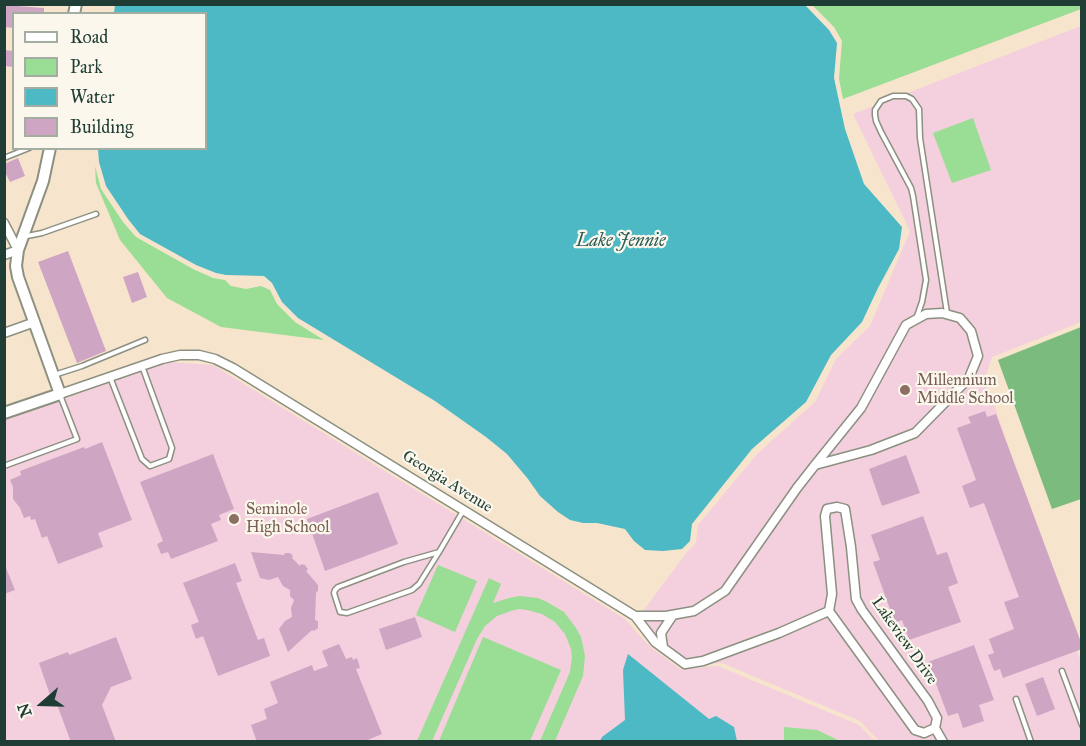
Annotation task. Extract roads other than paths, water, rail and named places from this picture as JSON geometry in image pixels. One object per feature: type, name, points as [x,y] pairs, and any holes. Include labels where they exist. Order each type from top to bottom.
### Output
[{"type":"street","points":[[50,150],[43,181],[18,250],[16,266],[60,394]]},
{"type":"street","points":[[4,223],[18,250]]},
{"type":"street","points":[[4,255],[18,250]]},
{"type":"street","points":[[635,616],[666,616],[694,611],[725,591],[797,488],[815,465],[861,408],[906,325],[926,314],[942,313],[960,318],[971,331],[978,356],[969,378],[915,433],[871,450],[815,465]]},
{"type":"street","points":[[4,333],[35,322]]},
{"type":"street","name":"Georgia Avenue","points":[[4,413],[162,359],[180,355],[215,359],[635,616]]},
{"type":"street","name":"Lakeview Drive","points":[[829,611],[832,594],[825,516],[827,509],[837,507],[845,510],[856,598],[862,610],[928,701],[937,718],[935,728],[943,741]]},
{"type":"street","points":[[635,616],[655,642],[685,664],[703,661],[779,633],[829,611],[915,730],[924,733],[935,728]]},
{"type":"street","points":[[663,647],[661,633],[673,615]]},
{"type":"lane","points":[[916,319],[926,280],[914,196],[881,132],[875,115],[875,110],[881,101],[893,96],[906,96],[919,109],[920,138],[948,315]]},
{"type":"lane","points":[[4,158],[24,150]]},
{"type":"lane","points":[[23,236],[42,233],[96,214]]},
{"type":"lane","points":[[53,375],[145,340]]},
{"type":"lane","points":[[110,377],[142,459],[150,466],[169,459],[172,448],[142,366]]},
{"type":"lane","points":[[4,466],[77,439],[60,394]]},
{"type":"lane","points":[[439,552],[404,562],[338,587],[334,593],[340,612],[347,614],[412,590],[419,584],[439,552],[463,510]]},
{"type":"lane","points":[[1062,671],[1082,725]]},
{"type":"lane","points":[[1016,699],[1030,741]]},
{"type":"water","name":"Lake Jennie","points":[[115,5],[805,5],[829,30],[837,43],[834,78],[845,129],[864,184],[902,227],[899,249],[862,322],[831,355],[806,402],[752,449],[692,524],[690,541],[682,549],[645,550],[625,529],[570,520],[558,512],[540,496],[507,454],[486,437],[435,401],[298,318],[282,302],[272,283],[264,276],[216,273],[196,265],[140,234],[106,186],[98,150],[207,150],[207,12],[114,12]]},
{"type":"water","points":[[628,654],[709,719],[716,716],[734,727],[737,741],[600,741],[625,720],[623,670]]},
{"type":"place","name":"Millennium Middle School","points":[[905,390]]},
{"type":"place","name":"Seminole High School","points":[[234,519]]}]
